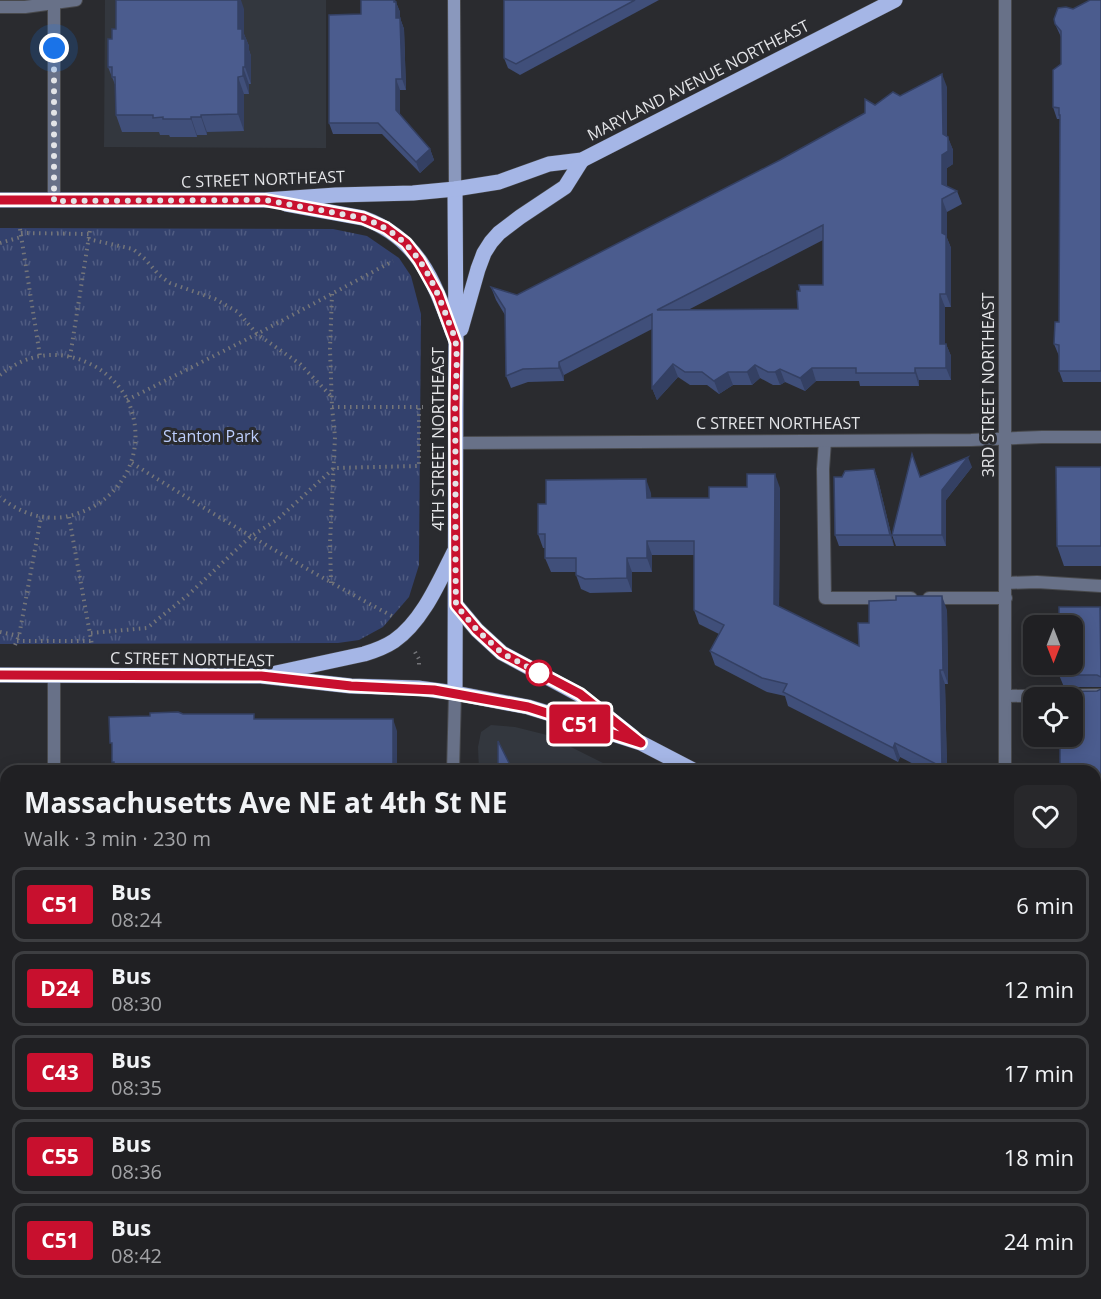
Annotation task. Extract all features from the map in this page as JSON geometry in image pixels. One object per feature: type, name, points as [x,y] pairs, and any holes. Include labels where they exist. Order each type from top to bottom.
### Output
[{"type":"main road","name":"4TH STREET NORTHEAST","points":[[454,0],[455,693]]},
{"type":"main road","name":"MARYLAND AVENUE NORTHEAST","points":[[454,189],[499,182],[549,164],[582,160],[896,0]]},
{"type":"main road","name":"MARYLAND AVENUE NORTHEAST","points":[[456,343],[478,269],[491,242],[506,227],[565,187],[582,160]]},
{"type":"main road","name":"C STREET NORTHEAST","points":[[0,200],[265,200],[454,189]]},
{"type":"main road","points":[[265,200],[363,218],[397,236],[414,252],[430,277],[456,343]]},
{"type":"main road","points":[[261,676],[364,654],[394,641],[407,630],[425,607],[455,550]]},
{"type":"main road","points":[[456,605],[477,630],[502,653],[580,694],[641,743],[683,765]]},
{"type":"main road","name":"C STREET NORTHEAST","points":[[0,675],[261,676],[351,686],[418,688],[528,707],[641,743]]},
{"type":"street","points":[[0,7],[25,7],[54,1],[76,0]]},
{"type":"street","name":"3RD STREET NORTHEAST","points":[[1005,0],[1005,765]]},
{"type":"street","points":[[54,1],[54,201]]},
{"type":"street","name":"C STREET NORTHEAST","points":[[456,443],[1101,437]]},
{"type":"street","points":[[825,441],[825,598],[1006,598]]},
{"type":"street","points":[[1005,583],[1037,582],[1101,586]]},
{"type":"street","points":[[54,676],[54,765]]},
{"type":"street","name":"4TH STREET NORTHEAST","points":[[453,765],[455,693]]},
{"type":"street","points":[[1005,696],[1101,695]]},
{"type":"path","points":[[21,233],[40,356]]},
{"type":"path","points":[[0,243],[21,233],[89,234],[109,243],[133,249],[170,283],[215,299],[238,312],[257,334],[300,364],[332,397]]},
{"type":"path","points":[[70,357],[89,234]]},
{"type":"path","points":[[127,400],[399,258]]},
{"type":"path","points":[[331,583],[330,543],[335,437],[330,349],[332,294]]},
{"type":"path","points":[[0,375],[15,365],[40,356],[70,357],[95,366],[114,381],[127,400],[134,420],[136,442],[132,463],[122,482],[108,498],[90,510],[69,517],[34,516],[12,507],[0,497]]},
{"type":"path","points":[[91,633],[147,628],[188,595],[250,537],[278,519],[334,468],[419,466],[421,407],[332,407]]},
{"type":"path","points":[[132,463],[250,537],[395,618]]},
{"type":"path","points":[[17,641],[41,517]]},
{"type":"path","points":[[0,632],[17,641],[92,643],[69,517]]},
{"type":"path","points":[[413,649],[419,659],[418,674]]},
{"type":"shaded area","points":[[105,0],[326,0],[326,148],[104,147]]},
{"type":"shaded area","points":[[491,725],[515,727],[547,735],[607,765],[479,765],[478,747],[481,732]]},
{"type":"green space","name":"Stanton Park","points":[[0,228],[333,229],[367,236],[399,258],[411,276],[421,314],[419,565],[409,597],[383,627],[359,640],[338,643],[0,644]]},
{"type":"building","points":[[116,0],[238,0],[238,29],[242,29],[242,39],[245,39],[245,67],[243,67],[243,76],[238,77],[238,114],[201,115],[201,117],[191,117],[191,119],[153,118],[153,115],[116,115],[115,77],[112,77],[112,67],[108,67],[108,39],[112,39],[112,29],[116,29]]},
{"type":"building","points":[[361,0],[394,0],[396,2],[396,18],[400,18],[402,79],[396,79],[396,110],[430,149],[416,162],[378,123],[329,123],[329,15],[361,14]]},
{"type":"building","points":[[504,0],[635,0],[516,64],[504,58]]},
{"type":"building","points":[[1090,0],[1101,0],[1101,371],[1059,371],[1059,345],[1054,344],[1055,322],[1059,322],[1060,115],[1059,108],[1053,107],[1053,70],[1061,64],[1061,31],[1054,19],[1058,8],[1073,9]]},
{"type":"building","points":[[942,74],[943,134],[948,137],[948,151],[942,155],[942,184],[957,191],[942,199],[942,233],[946,235],[946,294],[940,294],[940,344],[946,344],[946,368],[915,368],[915,373],[856,373],[856,368],[812,368],[800,378],[780,369],[768,372],[755,365],[747,372],[728,372],[714,381],[702,372],[685,372],[673,364],[652,388],[652,314],[559,362],[559,368],[523,369],[506,376],[505,309],[491,287],[517,295],[780,160],[865,113],[865,99],[875,105],[893,92],[900,96]],"holes":[[[823,225],[823,285],[799,285],[798,309],[657,310]]]},
{"type":"building","points":[[912,454],[920,477],[968,457],[942,490],[942,535],[892,535]]},
{"type":"building","points":[[1056,467],[1101,467],[1101,546],[1057,546]]},
{"type":"building","points":[[874,469],[890,535],[835,535],[834,477],[842,477],[845,471]]},
{"type":"building","points":[[747,474],[775,474],[774,604],[859,646],[858,623],[869,623],[869,601],[896,600],[896,596],[942,596],[943,670],[940,670],[942,765],[895,743],[893,748],[783,692],[787,684],[762,678],[710,651],[724,625],[694,610],[694,541],[647,541],[647,558],[627,558],[627,578],[585,579],[576,575],[576,558],[545,558],[545,534],[538,534],[538,504],[546,504],[546,480],[646,479],[647,498],[709,498],[709,487],[747,487]]},
{"type":"building","points":[[1059,607],[1100,607],[1101,677],[1083,675],[1083,615],[1059,615]]},
{"type":"building","points":[[1101,689],[1101,765],[1060,765],[1060,747],[1083,747],[1083,691]]},
{"type":"building","points":[[150,713],[254,714],[254,719],[393,719],[393,765],[114,765],[109,717],[150,716]]},
{"type":"building","points":[[498,741],[510,765],[498,765]]},
{"type":"bus line","name":"C51","points":[[0,200],[265,200],[363,218],[386,228],[406,243],[425,269],[438,294],[456,343],[456,605],[489,643],[502,653],[580,694],[641,743],[528,707],[476,696],[418,688],[351,686],[261,676],[0,675]]},
{"type":"route","points":[[54,48],[54,201],[265,200],[363,218],[386,228],[414,252],[438,294],[456,343],[456,605],[489,643],[502,653],[544,676],[539,673]]}]
